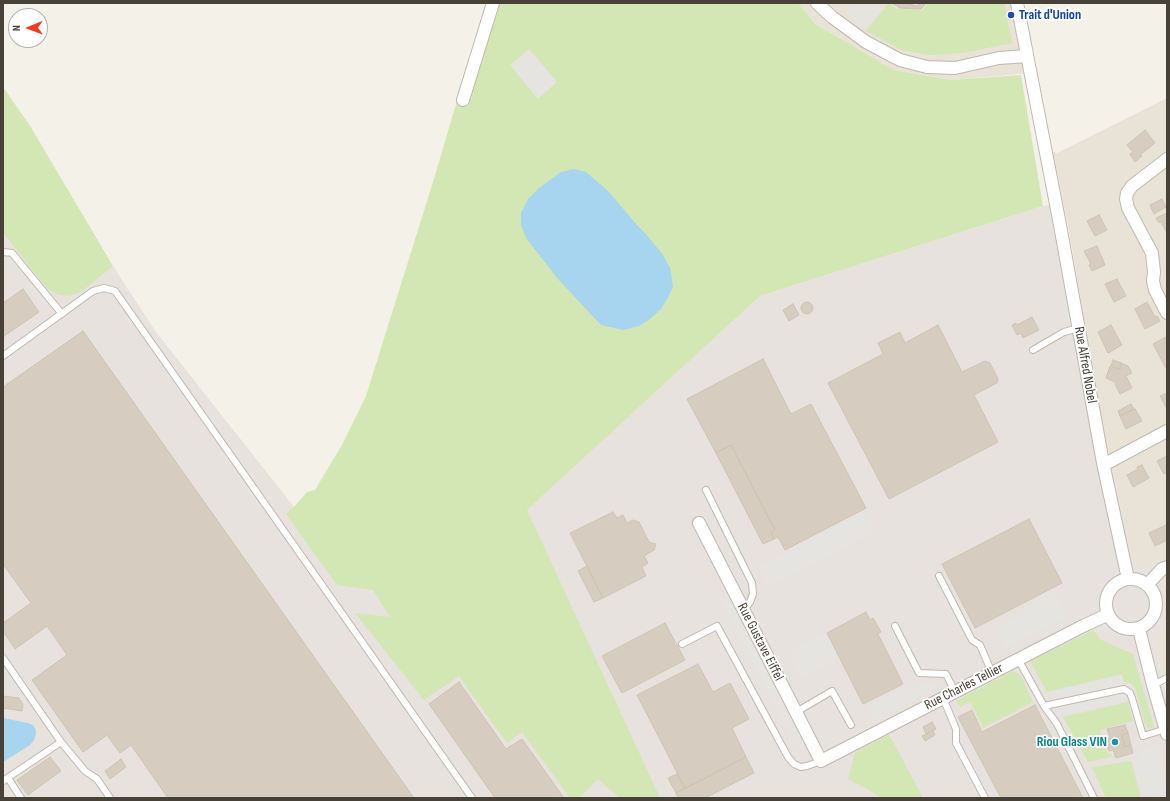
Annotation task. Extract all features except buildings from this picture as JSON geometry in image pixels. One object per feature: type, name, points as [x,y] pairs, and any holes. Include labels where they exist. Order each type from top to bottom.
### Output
[{"type":"street","points":[[463,100],[493,3]]},
{"type":"street","points":[[817,3],[832,17],[866,42],[900,60],[927,67],[955,68],[999,58],[1027,56]]},
{"type":"street","name":"Rue Alfred Nobel","points":[[1017,3],[1046,151],[1103,463],[1128,579]]},
{"type":"street","points":[[1167,159],[1132,186],[1127,193],[1126,199],[1128,208],[1152,253],[1154,272],[1153,281],[1155,290],[1167,313]]},
{"type":"street","points":[[1103,463],[1108,462],[1167,431]]},
{"type":"street","name":"Rue Gustave Eiffel","points":[[699,523],[821,761]]},
{"type":"street","points":[[1147,585],[1162,569],[1167,567]]},
{"type":"street","points":[[1128,579],[1135,579],[1147,585],[1155,598],[1156,606],[1155,613],[1151,620],[1139,629],[1124,629],[1117,626],[1107,615],[1105,606],[1108,592],[1118,582],[1128,579]]},
{"type":"street","name":"Rue Charles Tellier","points":[[821,761],[1018,659],[1107,615]]},
{"type":"street","points":[[1139,629],[1166,731]]},
{"type":"lane","points":[[3,252],[12,253],[62,314]]},
{"type":"lane","points":[[3,356],[94,291],[104,288],[115,291],[472,798]]},
{"type":"lane","points":[[1033,350],[1064,332],[1079,328]]},
{"type":"lane","points":[[706,490],[752,583],[753,594],[750,602],[744,610]]},
{"type":"lane","points":[[939,576],[972,640],[980,645],[992,673]]},
{"type":"lane","points":[[682,644],[717,626],[788,757],[794,764],[801,767],[821,761]]},
{"type":"lane","points":[[895,626],[919,673],[946,674],[955,692]]},
{"type":"lane","points":[[3,658],[61,742],[85,771],[97,779],[110,798]]},
{"type":"lane","points":[[1018,659],[1044,706],[1057,724],[1094,798]]},
{"type":"lane","points":[[1153,685],[1167,678]]},
{"type":"lane","points":[[1044,706],[1124,689],[1130,693],[1143,736],[1166,731]]},
{"type":"lane","points":[[796,712],[832,691],[851,725]]},
{"type":"lane","points":[[943,698],[956,729],[956,743],[985,798]]},
{"type":"lane","points":[[21,798],[6,780],[61,742]]},
{"type":"shaded area","points":[[798,3],[1017,3],[1031,73],[951,80],[894,70],[815,24]]},
{"type":"shaded area","points":[[854,3],[876,3],[882,9],[865,29],[846,12]]},
{"type":"shaded area","points":[[529,49],[557,82],[538,99],[510,65]]},
{"type":"shaded area","points":[[3,87],[30,126],[107,257],[156,332],[294,507],[415,612],[760,296],[1043,206],[1063,203],[1099,410],[1135,568],[1157,564],[1167,588],[1167,632],[1153,639],[1167,697],[1167,798],[3,798]]},
{"type":"shaded area","points":[[1167,98],[1167,588],[1157,564],[1135,569],[1099,410],[1070,236],[1053,152],[1057,153]]},
{"type":"shaded area","points":[[864,512],[874,531],[769,587],[759,568]]},
{"type":"shaded area","points":[[1054,592],[1067,617],[1007,648],[997,627],[1029,611],[1027,606]]},
{"type":"shaded area","points":[[728,595],[807,744],[798,748],[720,599]]},
{"type":"shaded area","points":[[1167,632],[1167,673],[1162,676],[1153,639]]},
{"type":"shaded area","points":[[825,633],[838,658],[802,677],[789,652]]},
{"type":"shaded area","points":[[1120,677],[1126,701],[1063,715],[1061,708],[1057,708],[1054,692]]},
{"type":"shaded area","points":[[932,681],[936,688],[875,720],[868,707],[908,685],[912,692]]},
{"type":"shaded area","points":[[1156,746],[1167,791],[1142,797],[1133,761],[1141,759],[1139,750]]},
{"type":"green space","points":[[486,3],[798,3],[815,24],[894,70],[951,80],[1021,75],[1043,206],[760,296],[527,510],[660,798],[620,798],[598,779],[579,798],[570,798],[522,732],[507,743],[459,676],[424,700],[355,613],[390,617],[373,590],[337,585],[286,514],[307,492],[315,490],[342,445],[366,396],[433,182]]},
{"type":"green space","points":[[889,3],[897,9],[922,10],[929,3],[1004,3],[1012,43],[963,53],[930,55],[902,50],[866,31]]},
{"type":"green space","points":[[3,87],[30,126],[113,266],[81,292],[68,296],[56,294],[49,290],[3,233]]},
{"type":"green space","points":[[1094,630],[1099,639],[1133,654],[1154,727],[1149,729],[1145,724],[1135,687],[1130,683],[1124,682],[1122,674],[1047,692],[1030,661]]},
{"type":"green space","points":[[1013,671],[1021,676],[1033,702],[983,728],[970,702],[960,707],[956,701]]},
{"type":"green space","points":[[1128,702],[1133,721],[1100,730],[1108,754],[1111,754],[1112,757],[1088,762],[1063,717]]},
{"type":"green space","points":[[889,734],[923,798],[881,798],[848,779],[855,753]]},
{"type":"green space","points":[[1131,761],[1141,798],[1106,798],[1092,767]]},
{"type":"water","points":[[574,169],[586,172],[608,191],[663,255],[670,268],[673,286],[669,296],[661,309],[639,326],[623,330],[601,325],[558,279],[526,238],[521,225],[521,213],[528,199],[538,189],[561,172]]},
{"type":"water","points":[[3,718],[33,725],[36,730],[36,734],[30,745],[3,762]]},
{"type":"place","name":"Trait d'Union","points":[[1011,15]]},
{"type":"place","name":"Riou Glass VIN","points":[[1115,742]]}]
